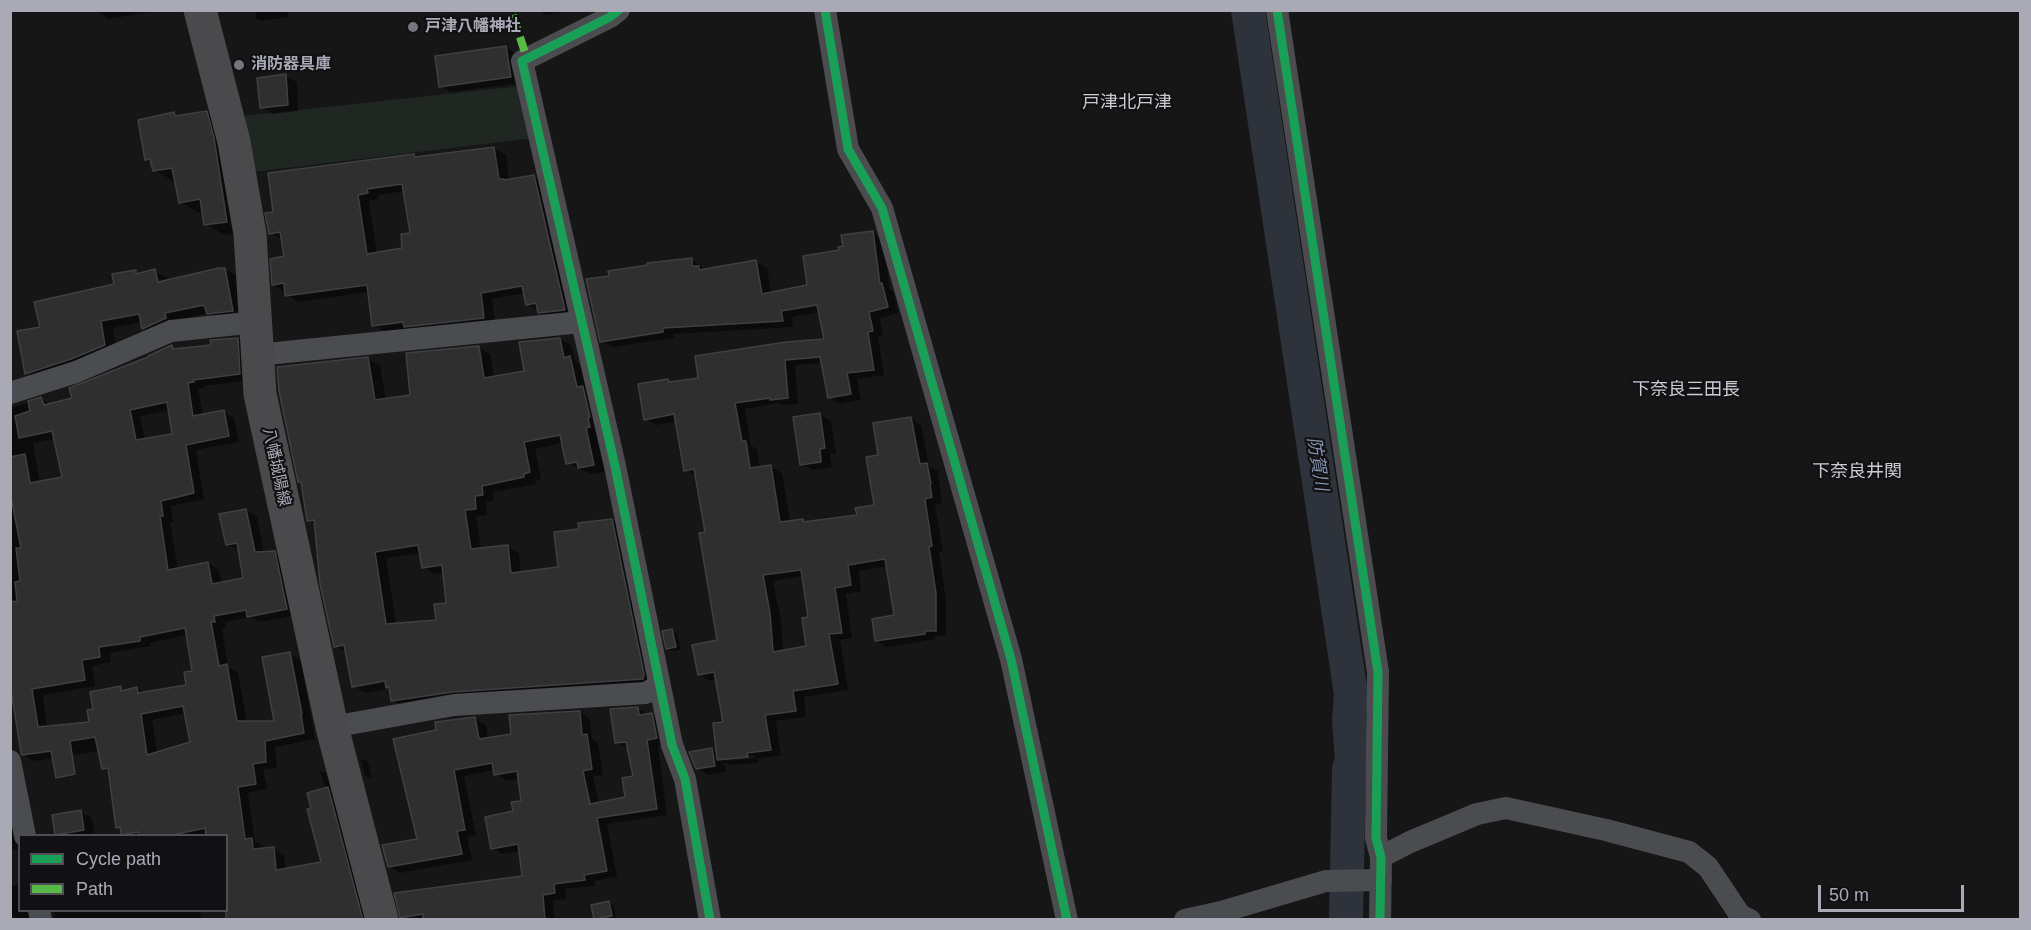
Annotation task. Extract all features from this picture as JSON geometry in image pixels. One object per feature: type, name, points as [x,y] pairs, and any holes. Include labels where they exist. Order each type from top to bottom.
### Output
[{"type":"main road","name":"八幡城陽線","points":[[200,10],[234,142],[250,234],[260,394],[332,727],[382,920]]},
{"type":"street","points":[[619,10],[610,17],[522,61],[615,466],[672,745],[686,779],[710,920]]},
{"type":"street","points":[[825,10],[848,148],[882,208],[1011,659],[1067,920]]},
{"type":"street","points":[[1277,10],[1378,672],[1376,838],[1381,857],[1376,880],[1380,920]]},
{"type":"street","points":[[10,393],[76,372],[171,331],[256,322]]},
{"type":"street","points":[[257,355],[581,322]]},
{"type":"street","points":[[332,727],[454,705],[646,693],[659,685]]},
{"type":"street","points":[[11,769],[25,834]]},
{"type":"street","points":[[1381,857],[1410,842],[1477,814],[1506,808],[1606,830],[1689,852],[1708,867],[1740,915],[1750,920]]},
{"type":"street","points":[[1185,920],[1221,912],[1326,881],[1376,880]]},
{"type":"shaded area","points":[[521,86],[534,138],[253,172],[242,116]]},
{"type":"building","points":[[506,46],[511,77],[439,87],[435,56]]},
{"type":"building","points":[[286,74],[288,105],[260,108],[257,78]]},
{"type":"building","points":[[207,111],[214,138],[227,222],[204,225],[200,199],[179,203],[172,168],[153,171],[150,159],[145,160],[138,120],[174,112],[175,116]]},
{"type":"building","points":[[494,147],[499,179],[534,175],[565,310],[538,313],[536,303],[526,305],[522,286],[481,293],[484,318],[404,327],[403,322],[372,326],[367,285],[285,296],[284,283],[272,285],[270,259],[284,256],[280,232],[269,234],[265,213],[273,212],[268,173],[414,154],[415,157]],"holes":[[[402,184],[410,233],[401,234],[402,248],[367,254],[358,195],[368,193],[367,189]]]},
{"type":"building","points":[[873,231],[880,284],[882,283],[888,307],[869,312],[873,331],[868,332],[874,370],[847,373],[851,394],[828,398],[820,357],[785,360],[788,398],[735,403],[742,441],[746,441],[750,468],[771,465],[780,522],[803,519],[803,522],[857,515],[855,508],[874,505],[866,457],[878,455],[873,423],[911,417],[920,464],[927,463],[931,484],[932,497],[925,499],[936,593],[936,631],[875,641],[872,619],[894,615],[885,559],[848,565],[851,585],[835,588],[842,633],[829,634],[838,684],[793,691],[796,711],[765,715],[771,750],[747,753],[748,757],[717,760],[713,723],[723,722],[714,672],[698,675],[692,645],[717,640],[699,533],[705,532],[694,469],[684,471],[674,414],[644,420],[638,384],[668,379],[669,382],[698,378],[695,356],[786,342],[824,339],[817,305],[781,311],[783,321],[663,328],[663,332],[600,342],[586,279],[609,276],[608,271],[648,265],[647,263],[692,258],[692,266],[699,266],[699,270],[756,260],[762,294],[807,285],[803,256],[839,250],[838,247],[843,246],[841,235]],"holes":[[[801,570],[808,617],[802,618],[806,646],[773,652],[770,613],[763,575]]]},
{"type":"building","points":[[225,268],[233,311],[207,314],[204,305],[165,313],[166,318],[142,329],[139,314],[101,321],[105,345],[25,374],[17,331],[40,327],[34,302],[114,284],[112,274],[136,270],[136,274],[155,269],[158,282]]},
{"type":"building","points":[[238,338],[240,374],[193,380],[194,382],[188,383],[193,416],[224,410],[229,436],[186,445],[194,493],[161,501],[163,516],[160,516],[168,570],[208,562],[212,584],[243,578],[237,543],[226,545],[219,514],[246,509],[255,552],[275,551],[287,609],[247,617],[246,610],[214,616],[215,622],[211,622],[219,666],[227,664],[237,721],[274,721],[262,657],[290,652],[302,714],[304,733],[265,741],[266,762],[253,764],[256,784],[238,787],[245,839],[252,838],[253,849],[274,847],[276,870],[321,862],[307,809],[311,808],[307,793],[328,787],[363,920],[226,920],[226,912],[228,912],[228,834],[206,834],[205,828],[177,834],[138,834],[138,832],[121,834],[120,827],[116,828],[108,768],[102,769],[95,737],[70,741],[75,774],[56,778],[51,751],[22,755],[21,753],[12,696],[10,696],[10,602],[17,601],[15,582],[20,581],[16,548],[21,548],[10,492],[10,457],[25,454],[30,483],[62,477],[52,431],[19,438],[15,416],[30,411],[28,401],[41,397],[44,405],[72,398],[69,388],[148,357],[172,345],[173,349],[211,345],[210,340]],"holes":[[[167,402],[172,434],[136,440],[130,410]],[[185,628],[192,671],[184,672],[186,685],[138,693],[137,687],[121,691],[121,686],[90,692],[93,709],[87,710],[89,722],[38,727],[32,689],[85,680],[82,660],[100,657],[99,647],[140,641],[140,637]],[[183,706],[190,742],[147,755],[141,714]]]},
{"type":"building","points":[[560,338],[564,358],[570,356],[577,387],[583,386],[590,417],[588,418],[590,427],[586,428],[594,465],[578,468],[577,462],[566,464],[560,435],[524,442],[530,472],[524,474],[524,477],[482,486],[483,495],[475,496],[476,509],[465,510],[471,549],[508,545],[511,573],[558,567],[554,532],[579,529],[578,523],[612,519],[644,674],[643,679],[453,692],[391,701],[389,687],[386,688],[385,681],[352,687],[344,645],[334,647],[320,584],[314,520],[307,521],[301,482],[298,482],[279,391],[277,367],[368,357],[375,400],[410,395],[406,353],[479,346],[484,378],[524,371],[519,342]],"holes":[[[418,545],[422,568],[442,565],[446,603],[434,604],[436,620],[386,624],[375,552]]]},
{"type":"building","points":[[820,413],[825,448],[820,449],[821,462],[800,465],[793,417]]},
{"type":"building","points":[[672,629],[676,647],[666,649],[662,631]]},
{"type":"building","points":[[638,707],[639,715],[652,713],[657,738],[647,740],[657,809],[597,818],[607,871],[584,875],[585,880],[554,884],[555,893],[543,895],[545,920],[423,920],[423,914],[400,918],[394,893],[522,876],[518,844],[491,849],[485,817],[513,811],[511,802],[521,801],[517,771],[494,775],[492,763],[454,770],[465,830],[457,831],[462,854],[388,867],[382,845],[417,839],[393,739],[436,730],[435,722],[475,717],[479,739],[511,734],[509,715],[580,711],[582,735],[587,734],[592,769],[583,771],[590,804],[625,797],[622,778],[633,776],[626,742],[615,743],[610,709]]},
{"type":"building","points":[[712,748],[715,766],[696,769],[689,752]]},
{"type":"building","points":[[81,810],[84,830],[55,834],[52,815]]},
{"type":"building","points":[[609,901],[612,916],[594,919],[591,905]]},
{"type":"waterway","name":"防賀川","points":[[1248,10],[1351,694],[1349,720],[1352,762],[1349,769],[1346,920]]},
{"type":"marked path","points":[[513,15],[527,59]]},
{"type":"cycle path","points":[[619,10],[610,17],[522,61],[615,466],[672,745],[685,779],[710,920]]},
{"type":"cycle path","points":[[825,10],[848,149],[882,208],[1011,659],[1067,920]]},
{"type":"cycle path","points":[[1277,10],[1378,672],[1376,838],[1381,857],[1380,920]]},
{"type":"place","name":"戸津八幡神社","points":[[413,27]]},
{"type":"place","name":"消防器具庫","points":[[239,65]]},
{"type":"district","name":"戸津北戸津","points":[[1127,103]]},
{"type":"district","name":"下奈良三田長","points":[[1686,390]]},
{"type":"district","name":"下奈良井関","points":[[1857,472]]}]
